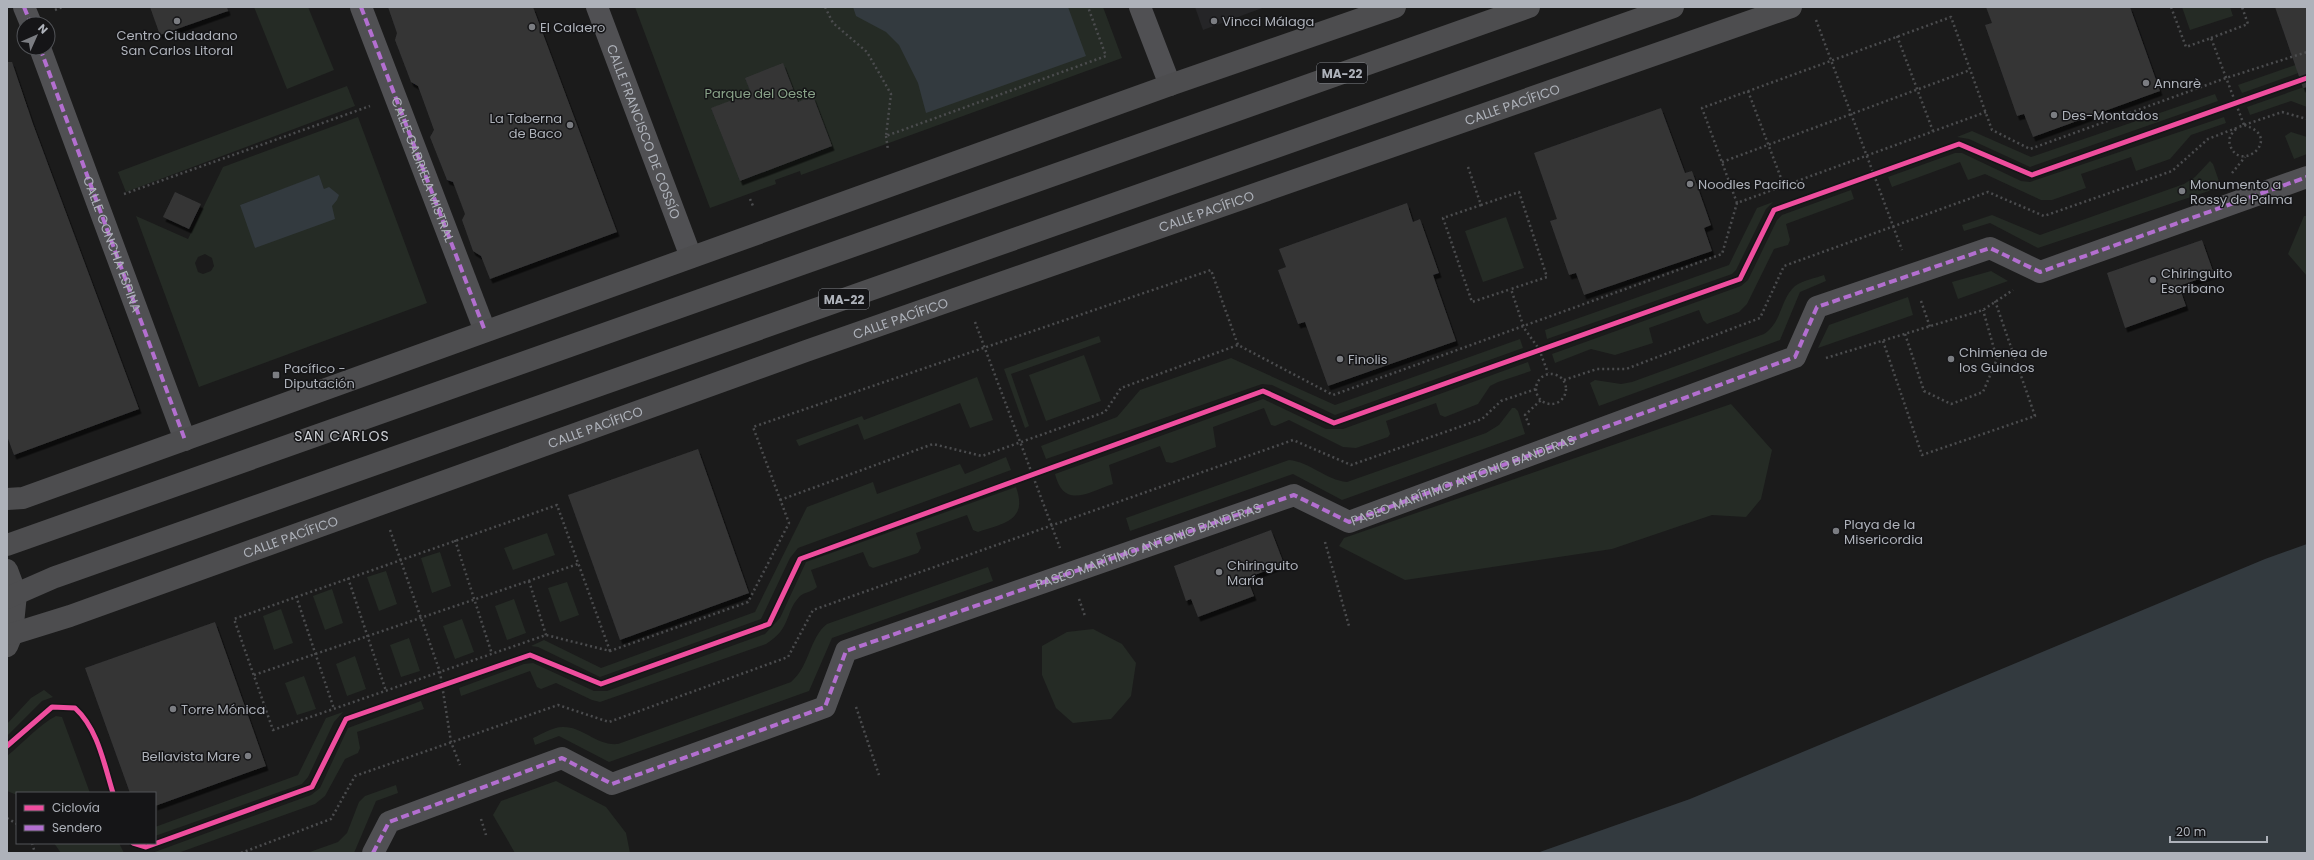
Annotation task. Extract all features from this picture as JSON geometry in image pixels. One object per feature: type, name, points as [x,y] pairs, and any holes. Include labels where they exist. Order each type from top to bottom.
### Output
[{"type":"main road","points":[[7,498],[23,498],[1170,85],[1395,7]]},
{"type":"main road","name":"MA-22","points":[[7,545],[1528,7]]},
{"type":"main road","name":"MA-22","points":[[12,596],[55,577],[1673,7]]},
{"type":"main road","name":"CALLE PACÍFICO","points":[[9,640],[70,616],[965,295],[1791,7]]},
{"type":"main road","points":[[7,570],[12,596],[9,640]]},
{"type":"street","name":"CALLE GABRIELA MISTRAL","points":[[361,7],[485,331]]},
{"type":"street","name":"CALLE FRANCISCO DE COSSÍO","points":[[596,7],[691,257]]},
{"type":"street","points":[[1140,7],[1170,85]]},
{"type":"street","name":"CALLE CONCHA ESPINA","points":[[43,56],[185,440]]},
{"type":"street","points":[[1795,357],[1817,307],[1990,248],[2040,272],[2240,199],[2307,177]]},
{"type":"street","name":"PASEO MARÍTIMO ANTONIO BANDERAS","points":[[372,853],[389,822],[562,758],[612,784],[825,708],[846,651],[1069,573],[1294,495],[1349,522],[1795,357]]},
{"type":"path","points":[[825,7],[833,23],[867,52],[891,94],[886,136],[888,150]]},
{"type":"path","points":[[886,136],[1106,56],[1088,7]]},
{"type":"path","points":[[2172,7],[2186,47],[2248,24],[2242,7]]},
{"type":"path","points":[[1814,14],[1930,327]]},
{"type":"path","points":[[610,651],[557,506],[399,559],[234,619],[273,730],[546,635],[610,651],[748,602],[789,524],[753,427],[1211,270],[1238,345],[1333,395],[1524,328],[1722,254],[1737,203],[1702,108],[1951,17],[1992,130],[2030,149],[2226,78],[2307,52]]},
{"type":"path","points":[[1898,36],[1933,131]]},
{"type":"path","points":[[2211,38],[2244,125]]},
{"type":"path","points":[[1722,162],[1970,70]]},
{"type":"path","points":[[1748,91],[1784,186]]},
{"type":"path","points":[[100,209],[129,191],[357,111],[395,96]]},
{"type":"path","points":[[2228,106],[2242,101]]},
{"type":"path","points":[[1737,203],[1986,112]]},
{"type":"path","points":[[2244,125],[2255,128],[2260,135],[2261,142],[2258,150],[2252,155],[2245,157],[2238,155],[2232,150],[2229,142],[2231,134],[2236,128],[2244,125],[2282,112],[2307,119]]},
{"type":"path","points":[[1468,167],[1481,205]]},
{"type":"path","points":[[1867,178],[1881,173]]},
{"type":"path","points":[[1519,192],[1547,277],[1472,302],[1443,218],[1481,205],[1519,192]]},
{"type":"path","points":[[1511,289],[1524,328],[1539,349],[1548,374]]},
{"type":"path","points":[[1795,357],[1829,358],[1930,327],[1983,310],[2010,291]]},
{"type":"path","points":[[965,295],[1085,616]]},
{"type":"path","points":[[1883,341],[1922,455],[2035,416],[1995,301]]},
{"type":"path","points":[[1905,334],[1924,391],[1951,404],[1983,392],[1997,359],[1983,310]]},
{"type":"path","points":[[780,500],[933,444],[982,456],[1105,412],[1121,388],[1238,345]]},
{"type":"path","points":[[1531,352],[1546,347]]},
{"type":"path","points":[[1548,374],[1557,374],[1564,380],[1566,392],[1563,398],[1553,404],[1547,403],[1537,395],[1536,389],[1537,382],[1541,377],[1548,374]]},
{"type":"path","points":[[241,853],[331,819],[355,776],[558,705],[609,722],[788,657],[813,610],[1293,440],[1351,465],[1482,419],[1502,401],[1536,389]]},
{"type":"path","points":[[1025,478],[1040,473]]},
{"type":"path","points":[[1334,514],[1323,538],[1349,626]]},
{"type":"path","points":[[455,540],[492,654]]},
{"type":"path","points":[[399,559],[440,672],[451,742],[486,835]]},
{"type":"path","points":[[254,675],[578,564]]},
{"type":"path","points":[[348,578],[386,691]]},
{"type":"path","points":[[529,581],[546,635]]},
{"type":"path","points":[[296,596],[334,709]]},
{"type":"path","points":[[436,687],[450,682]]},
{"type":"path","points":[[831,690],[853,697],[879,775]]},
{"type":"path","points":[[7,818],[16,823]]},
{"type":"shaded area","points":[[853,7],[1068,7],[1086,56],[926,113],[918,83],[899,45],[886,32],[856,16]]},
{"type":"shaded area","name":"Vincci Málaga","points":[[1195,7],[1265,7],[1203,30]]},
{"type":"shaded area","points":[[319,175],[324,189],[329,187],[339,195],[332,206],[335,219],[255,248],[240,205]]},
{"type":"shaded area","points":[[2307,544],[2307,853],[1537,853],[1690,799],[2265,559]]},
{"type":"green space","points":[[254,7],[308,7],[334,70],[287,89]]},
{"type":"green space","name":"Parque del Oeste","points":[[635,7],[1103,7],[1122,58],[801,175],[800,171],[775,180],[776,184],[710,208]]},
{"type":"green space","points":[[2182,7],[2230,7],[2233,16],[2190,30]]},
{"type":"green space","points":[[2307,61],[2307,70],[2242,93],[2238,85]]},
{"type":"green space","points":[[347,86],[355,106],[126,192],[118,172]]},
{"type":"green space","points":[[2307,86],[2307,107],[2291,101],[2250,115],[2247,107]]},
{"type":"green space","points":[[2215,94],[2218,101],[2030,167],[1969,139],[1957,137],[1972,131],[2031,157]]},
{"type":"green space","points":[[358,117],[427,303],[199,387],[136,216],[188,239],[223,167]],"holes":[[[319,176],[324,189],[240,205]],[[205,254],[212,258],[214,266],[211,271],[203,274],[198,272],[195,263],[198,257]]]},
{"type":"green space","points":[[2224,117],[2226,123],[2191,135],[2170,159],[2136,171],[2131,157],[2081,174],[2086,188],[2052,200],[2041,200],[1985,174],[1968,180],[1960,162],[1892,187],[1888,177],[1955,153],[1962,153],[2021,181],[2030,182]]},
{"type":"green space","points":[[2291,132],[2307,137],[2307,154],[2294,159],[2285,136]]},
{"type":"green space","points":[[2210,161],[2213,164],[2221,187],[2038,248],[1990,223],[1964,231],[1962,225],[1992,215],[2040,235],[2184,184],[2195,177]]},
{"type":"green space","points":[[1851,190],[1854,199],[1786,224],[1790,240],[1788,245],[1774,249],[1747,304],[1739,312],[1707,324],[1703,320],[1699,310],[1649,328],[1653,343],[1615,355],[1591,349],[1555,363],[1552,354],[1741,286],[1748,280],[1777,220],[1782,215]]},
{"type":"green space","points":[[1773,202],[1766,209],[1736,270],[1732,274],[1547,339],[1545,330],[1729,265],[1757,208]]},
{"type":"green space","points":[[2304,216],[2307,216],[2307,276],[2288,254]]},
{"type":"green space","points":[[1506,217],[1524,268],[1483,282],[1465,231]]},
{"type":"green space","points":[[1991,271],[2008,281],[1958,299],[1952,282]]},
{"type":"green space","points":[[1824,275],[1826,281],[1800,292],[1780,340],[1599,406],[1590,383],[1595,380],[1621,384],[1632,382],[1764,334],[1774,324],[1786,297],[1795,286]]},
{"type":"green space","points":[[1908,297],[1913,315],[1818,348],[1829,325]]},
{"type":"green space","points":[[1099,336],[1101,342],[1011,374],[1029,426],[1025,428],[1004,369]]},
{"type":"green space","points":[[1520,339],[1523,348],[1335,415],[1272,385],[1262,384],[1046,459],[1041,446],[1117,417],[1140,390],[1231,358],[1335,405]]},
{"type":"green space","points":[[1084,355],[1101,401],[1046,421],[1029,375]]},
{"type":"green space","points":[[1528,362],[1531,371],[1490,386],[1478,404],[1445,417],[1440,415],[1436,403],[1386,421],[1390,434],[1388,437],[1356,448],[1343,447],[1289,420],[1275,426],[1271,425],[1264,408],[1213,427],[1216,447],[1172,463],[1166,462],[1160,446],[1109,465],[1113,484],[1086,494],[1078,496],[1070,495],[1064,492],[1059,485],[1055,474],[1263,399],[1326,429],[1343,429]]},
{"type":"green space","points":[[977,377],[993,420],[970,428],[960,403],[864,440],[858,424],[799,446],[796,440],[862,416],[864,420]]},
{"type":"green space","points":[[1731,404],[1772,450],[1761,499],[1746,517],[1712,515],[1612,549],[1405,580],[1339,546],[1344,538]]},
{"type":"green space","points":[[1512,408],[1515,408],[1518,411],[1525,434],[1342,500],[1293,474],[1130,531],[1126,518],[1289,460],[1297,461],[1339,481],[1347,482],[1486,433],[1499,425]]},
{"type":"green space","points":[[1006,457],[1011,470],[798,548],[790,558],[761,619],[600,677],[538,647],[531,646],[544,640],[601,668],[755,612],[807,507],[873,482],[877,494],[960,464],[965,474]]},
{"type":"green space","points":[[1016,487],[1019,498],[1019,507],[1016,514],[1005,523],[978,532],[973,530],[967,515],[916,533],[921,548],[918,553],[873,568],[869,566],[863,552],[811,570],[817,587],[800,596],[795,602],[780,632],[766,644],[600,702],[592,700],[556,683],[541,689],[537,687],[530,671],[461,696],[459,688],[524,664],[533,663],[594,691],[607,691],[765,634],[780,618],[806,562]]},
{"type":"green space","points":[[547,533],[555,555],[513,570],[504,548]]},
{"type":"green space","points":[[440,552],[451,586],[432,593],[421,558]]},
{"type":"green space","points":[[988,567],[993,581],[832,638],[809,691],[609,762],[559,736],[535,745],[533,738],[551,729],[559,727],[577,730],[603,742],[618,744],[791,682],[802,668],[816,637],[827,624]]},
{"type":"green space","points":[[386,571],[397,604],[379,611],[367,577]]},
{"type":"green space","points":[[567,582],[579,615],[560,622],[548,588]]},
{"type":"green space","points":[[332,589],[343,623],[325,630],[313,596]]},
{"type":"green space","points":[[514,599],[526,633],[507,640],[495,606]]},
{"type":"green space","points":[[281,609],[293,643],[274,650],[263,616]]},
{"type":"green space","points":[[462,619],[474,652],[455,659],[443,626]]},
{"type":"green space","points":[[1093,629],[1122,644],[1136,663],[1131,696],[1111,719],[1073,723],[1056,708],[1042,675],[1042,646],[1067,632]]},
{"type":"green space","points":[[409,638],[420,671],[401,677],[390,645]]},
{"type":"green space","points":[[355,656],[366,689],[347,696],[336,664]]},
{"type":"green space","points":[[304,676],[316,709],[297,715],[285,683]]},
{"type":"green space","points":[[44,690],[53,697],[42,701],[7,736],[7,724],[31,698]]},
{"type":"green space","points":[[421,701],[424,709],[357,732],[360,748],[358,753],[345,759],[325,796],[315,804],[178,853],[152,853],[311,795],[320,788],[348,728]]},
{"type":"green space","points":[[343,712],[334,722],[308,777],[302,784],[156,836],[156,827],[298,775],[326,718]]},
{"type":"green space","points":[[56,716],[62,717],[90,792],[16,792],[16,795],[7,791],[7,756],[37,729]]},
{"type":"green space","points":[[556,781],[606,807],[626,833],[630,853],[515,853],[493,815],[501,801]]},
{"type":"green space","points":[[396,785],[398,793],[376,801],[354,853],[307,853],[338,842],[347,833],[359,802],[365,796]]},
{"type":"green space","points":[[55,844],[120,844],[124,853],[61,853]]},
{"type":"building","name":"Centro Ciudadano San Carlos Litoral","points":[[150,7],[227,7],[228,11],[160,35]]},
{"type":"building","points":[[388,7],[533,7],[617,232],[490,279],[481,256],[473,251],[462,220],[465,214],[453,182],[447,180],[430,137],[434,130],[418,86],[411,82],[395,40],[397,33]]},
{"type":"building","points":[[1986,7],[2130,7],[2160,91],[2033,137],[2024,114],[2017,116],[1985,25],[1992,23]]},
{"type":"building","points":[[2275,7],[2307,7],[2307,87],[2303,88]]},
{"type":"building","points":[[7,62],[12,62],[33,124],[139,409],[14,455],[7,436]]},
{"type":"building","points":[[783,63],[798,102],[813,96],[832,146],[740,181],[711,108],[751,93],[745,78]]},
{"type":"building","points":[[1661,108],[1685,173],[1692,171],[1711,225],[1704,228],[1712,251],[1584,295],[1576,273],[1569,275],[1550,221],[1557,219],[1534,153]]},
{"type":"building","points":[[175,192],[201,204],[189,229],[163,217]]},
{"type":"building","points":[[1407,203],[1413,222],[1420,219],[1439,273],[1433,275],[1456,341],[1328,386],[1305,322],[1298,324],[1278,270],[1286,267],[1279,249]]},
{"type":"building","name":"Chiringuito Escribano","points":[[2202,240],[2214,274],[2179,286],[2186,306],[2125,328],[2107,273]]},
{"type":"building","points":[[698,449],[749,593],[620,640],[568,495]]},
{"type":"building","name":"Chiringuito María","points":[[1271,530],[1284,564],[1247,578],[1254,596],[1198,617],[1191,599],[1186,601],[1174,566]]},
{"type":"building","name":"Torre Mónica","points":[[215,622],[266,766],[156,806],[156,792],[130,792],[85,668]]},
{"type":"marked path","points":[[24,7],[28,16]]},
{"type":"marked path","points":[[361,7],[485,331]]},
{"type":"marked path","points":[[43,56],[185,440]]},
{"type":"marked path","points":[[373,853],[389,822],[562,758],[612,784],[825,707],[846,651],[1294,495],[1349,522],[1795,357],[1817,307],[1990,248],[2040,272],[2307,177]]},
{"type":"cycle path","points":[[156,843],[312,787],[346,719],[530,655],[601,684],[769,624],[800,559],[1263,391],[1334,423],[1740,279],[1774,210],[1959,144],[2032,175],[2307,78]]},
{"type":"cycle path","points":[[7,746],[52,707],[75,708],[83,716],[95,736],[113,792]]},
{"type":"cycle path","points":[[136,844],[146,847],[154,844]]},
{"type":"place","name":"Centro Ciudadano San Carlos Litoral","points":[[177,21]]},
{"type":"place","name":"Vincci Málaga","points":[[1214,21]]},
{"type":"place","name":"El Calaero","points":[[532,27]]},
{"type":"place","name":"Annarè","points":[[2146,83]]},
{"type":"place","name":"Des-Montados","points":[[2054,115]]},
{"type":"place","name":"La Taberna de Baco","points":[[570,125]]},
{"type":"place","name":"Noodles Pacifico","points":[[1690,184]]},
{"type":"place","name":"Monumento a Rossy de Palma","points":[[2182,191]]},
{"type":"place","name":"Chiringuito Escribano","points":[[2153,280]]},
{"type":"place","name":"Finolis","points":[[1340,359]]},
{"type":"place","name":"Chimenea de los Guindos","points":[[1951,359]]},
{"type":"place","name":"Pacífico - Diputación","points":[[276,375]]},
{"type":"place","name":"Playa de la Misericordia","points":[[1836,531]]},
{"type":"place","name":"Chiringuito María","points":[[1219,572]]},
{"type":"place","name":"Torre Mónica","points":[[173,709]]},
{"type":"place","name":"Bellavista Mare","points":[[248,756]]},
{"type":"district","name":"SAN CARLOS","points":[[342,436]]}]
